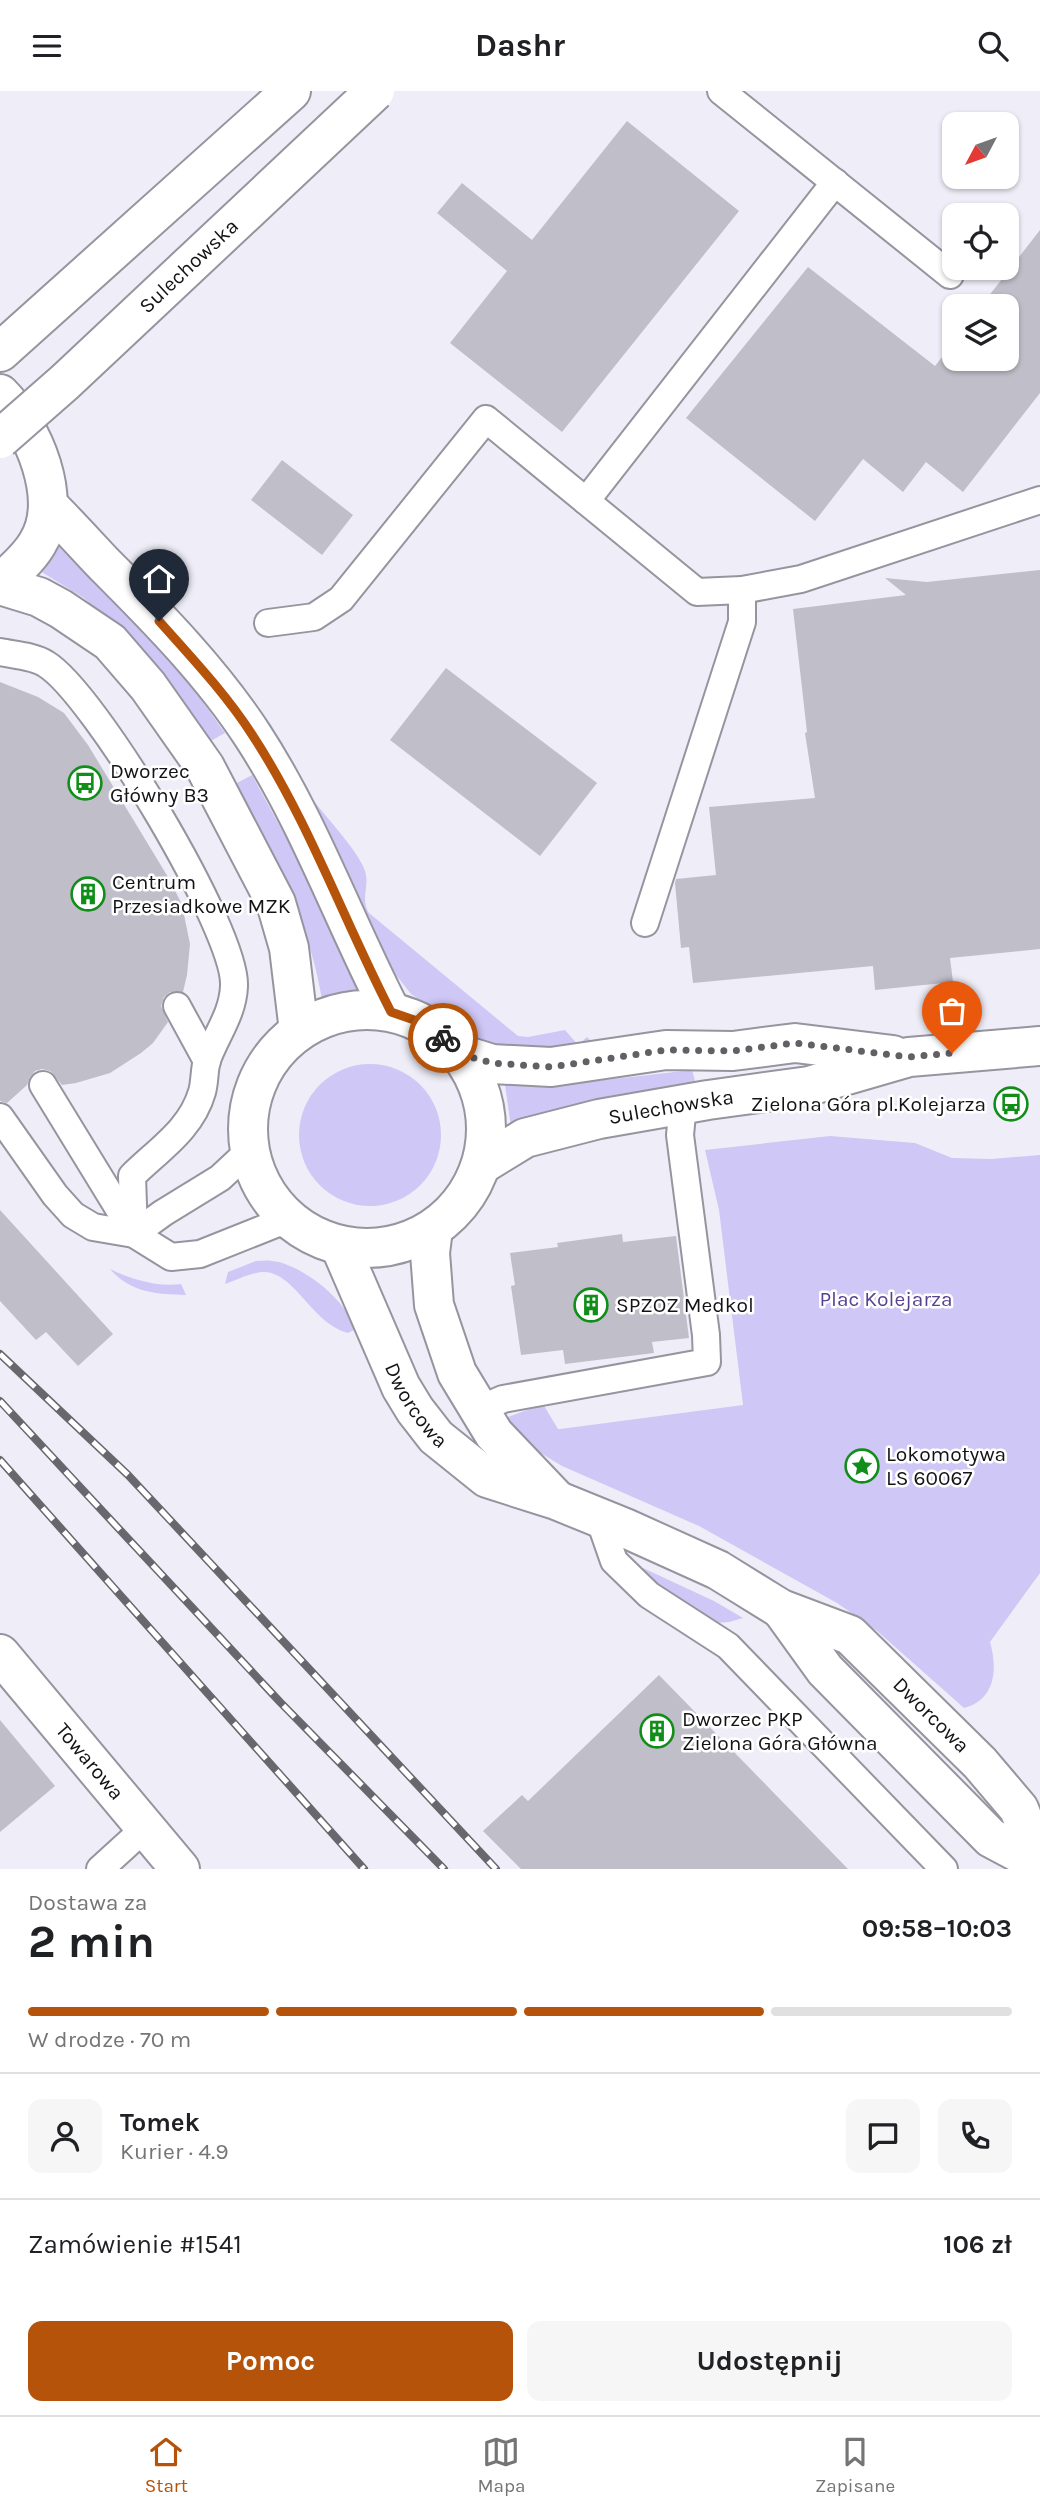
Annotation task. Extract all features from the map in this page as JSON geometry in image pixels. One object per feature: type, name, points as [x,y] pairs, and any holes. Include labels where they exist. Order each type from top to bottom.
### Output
[{"type":"street","points":[[0,352],[291,91]]},
{"type":"street","name":"Sulechowska","points":[[0,439],[65,382],[375,91]]},
{"type":"street","points":[[0,394],[30,437],[44,473],[50,506],[38,543],[0,584],[50,603],[110,642],[148,686],[205,767],[276,903],[289,948],[299,1031]]},
{"type":"street","points":[[50,506],[212,679],[239,715],[290,799],[391,1012]]},
{"type":"street","points":[[359,1010],[391,1012],[417,1021],[440,1035],[460,1054],[475,1079],[484,1107],[486,1136],[481,1165],[470,1190],[454,1212],[433,1229],[404,1243],[372,1249],[340,1246],[313,1235],[288,1219],[270,1200],[257,1177],[249,1151],[248,1117],[256,1083],[274,1054],[299,1031],[328,1017],[359,1010]]},
{"type":"street","name":"Sulechowska","points":[[460,1054],[492,1063],[551,1067],[666,1050],[733,1051],[795,1043],[909,1057]]},
{"type":"street","name":"Sulechowska","points":[[481,1165],[524,1137],[600,1119],[809,1086],[909,1057],[1040,1046]]},
{"type":"street","name":"Dworcowa","points":[[433,1229],[430,1253],[434,1305],[457,1373],[494,1434],[556,1500]]},
{"type":"street","name":"Dworcowa","points":[[340,1246],[401,1387],[436,1437],[487,1478],[556,1500],[598,1518],[718,1570],[781,1609],[850,1635],[980,1763],[1019,1809],[1040,1863]]},
{"type":"street","name":"Towarowa","points":[[0,1654],[180,1869]]},
{"type":"lane","points":[[721,91],[942,269]]},
{"type":"lane","points":[[586,501],[835,182]]},
{"type":"lane","points":[[268,623],[314,617],[341,599],[485,419],[697,592],[742,590],[801,579],[1040,500]]},
{"type":"lane","points":[[645,923],[742,622],[742,590]]},
{"type":"lane","points":[[0,652],[45,663],[68,683],[114,745],[184,858],[208,904],[228,952],[234,985],[226,1022],[206,1061],[202,1091],[193,1114],[170,1143],[132,1176],[134,1234]]},
{"type":"lane","points":[[177,1006],[206,1061]]},
{"type":"lane","points":[[43,1085],[134,1234]]},
{"type":"lane","points":[[478,1410],[503,1399],[707,1362],[680,1135],[683,1104]]},
{"type":"lane","points":[[0,1117],[73,1216],[93,1227],[134,1234],[171,1257],[200,1254],[288,1219]]},
{"type":"lane","points":[[134,1234],[220,1178],[249,1151]]},
{"type":"lane","points":[[598,1518],[614,1561],[649,1595],[728,1646],[944,1869]]},
{"type":"lane","points":[[100,1869],[145,1828]]},
{"type":"green space","points":[[59,545],[135,620],[192,687],[225,733],[207,743],[127,638],[84,598],[40,571]]},
{"type":"green space","points":[[252,775],[313,887],[359,991],[322,1000],[309,943],[299,916],[276,862],[235,784]]},
{"type":"green space","points":[[307,792],[348,842],[361,863],[366,877],[365,903],[369,913],[518,1036],[528,1037],[565,1030],[578,1045],[587,1037],[596,1046],[533,1052],[484,1043],[411,994],[392,970]]},
{"type":"green space","points":[[370,1064],[397,1069],[421,1084],[436,1108],[441,1135],[436,1162],[421,1186],[397,1201],[370,1206],[343,1201],[319,1186],[304,1162],[299,1135],[304,1108],[319,1084],[343,1069]]},
{"type":"green space","points":[[692,1070],[697,1088],[511,1127],[505,1085],[553,1086]]},
{"type":"green space","name":"Plac Kolejarza","points":[[830,1136],[915,1143],[952,1158],[991,1159],[1040,1155],[1040,1573],[990,1642],[994,1663],[992,1683],[988,1691],[974,1704],[964,1708],[876,1630],[837,1603],[699,1526],[562,1466],[534,1449],[505,1418],[543,1404],[560,1429],[743,1405],[719,1210],[705,1150]]},
{"type":"green space","points":[[256,1261],[283,1263],[309,1276],[334,1296],[350,1319],[354,1330],[348,1333],[323,1319],[284,1279],[273,1274],[257,1273],[225,1284],[228,1272]]},
{"type":"green space","points":[[110,1269],[145,1282],[181,1284],[186,1295],[154,1293],[135,1288]]},
{"type":"green space","points":[[643,1568],[714,1601],[743,1618],[716,1623],[658,1591],[640,1571]]},
{"type":"building","points":[[627,121],[739,211],[562,432],[450,343],[507,271],[437,213],[462,183],[532,240]]},
{"type":"building","points":[[1040,230],[1040,393],[963,492],[926,462],[903,492],[863,459],[815,521],[686,418],[808,267],[935,366],[942,357],[942,371],[1019,371],[1019,294],[990,294],[1001,280],[1019,280],[1019,257]]},
{"type":"building","points":[[282,460],[353,515],[322,555],[251,500]]},
{"type":"building","points":[[1040,570],[1040,949],[950,958],[953,982],[875,990],[873,966],[693,983],[689,947],[681,948],[675,883],[676,879],[716,875],[709,807],[815,798],[805,733],[793,609],[906,595],[885,578],[927,582]]},
{"type":"building","points":[[446,668],[597,783],[540,856],[390,740]]},
{"type":"building","name":"Centrum Przesiadkowe MZK","points":[[0,682],[38,697],[64,713],[88,745],[171,882],[182,905],[190,944],[183,992],[170,992],[164,997],[161,1006],[168,1022],[153,1043],[110,1073],[76,1083],[62,1085],[50,1071],[35,1071],[27,1085],[7,1103],[0,1101]]},
{"type":"building","points":[[0,1210],[113,1334],[78,1366],[46,1332],[36,1340],[0,1301]]},
{"type":"building","name":"SPZOZ Medkol","points":[[622,1234],[623,1242],[676,1236],[689,1338],[652,1342],[654,1353],[565,1364],[563,1350],[521,1355],[511,1286],[515,1285],[510,1253],[558,1247],[557,1243]]},
{"type":"building","name":"Dworzec PKP Zielona Góra Główna","points":[[659,1675],[848,1869],[521,1869],[483,1831],[522,1795],[528,1801]]},
{"type":"building","points":[[0,1720],[55,1786],[0,1832]]},
{"type":"railway","points":[[0,1354],[128,1475],[496,1869]]},
{"type":"railway","points":[[0,1401],[280,1702],[444,1869]]},
{"type":"railway","points":[[0,1460],[364,1869]]},
{"type":"way so far","points":[[443,1038],[460,1054],[492,1063],[551,1067],[666,1050],[733,1051],[795,1043],[909,1057],[952,1053]]},
{"type":"place","name":"Dworzec Główny B3","points":[[85,783]]},
{"type":"place","name":"Centrum Przesiadkowe MZK","points":[[88,894]]},
{"type":"place","name":"Zielona Góra pl.Kolejarza","points":[[1011,1104]]},
{"type":"place","name":"SPZOZ Medkol","points":[[591,1305]]},
{"type":"place","name":"Lokomotywa LS 60067","points":[[862,1466]]},
{"type":"place","name":"Dworzec PKP Zielona Góra Główna","points":[[657,1731]]},
{"type":"route","points":[[159,621],[232,704],[272,768],[290,799],[367,967],[391,1012],[417,1021],[443,1038]]}]
